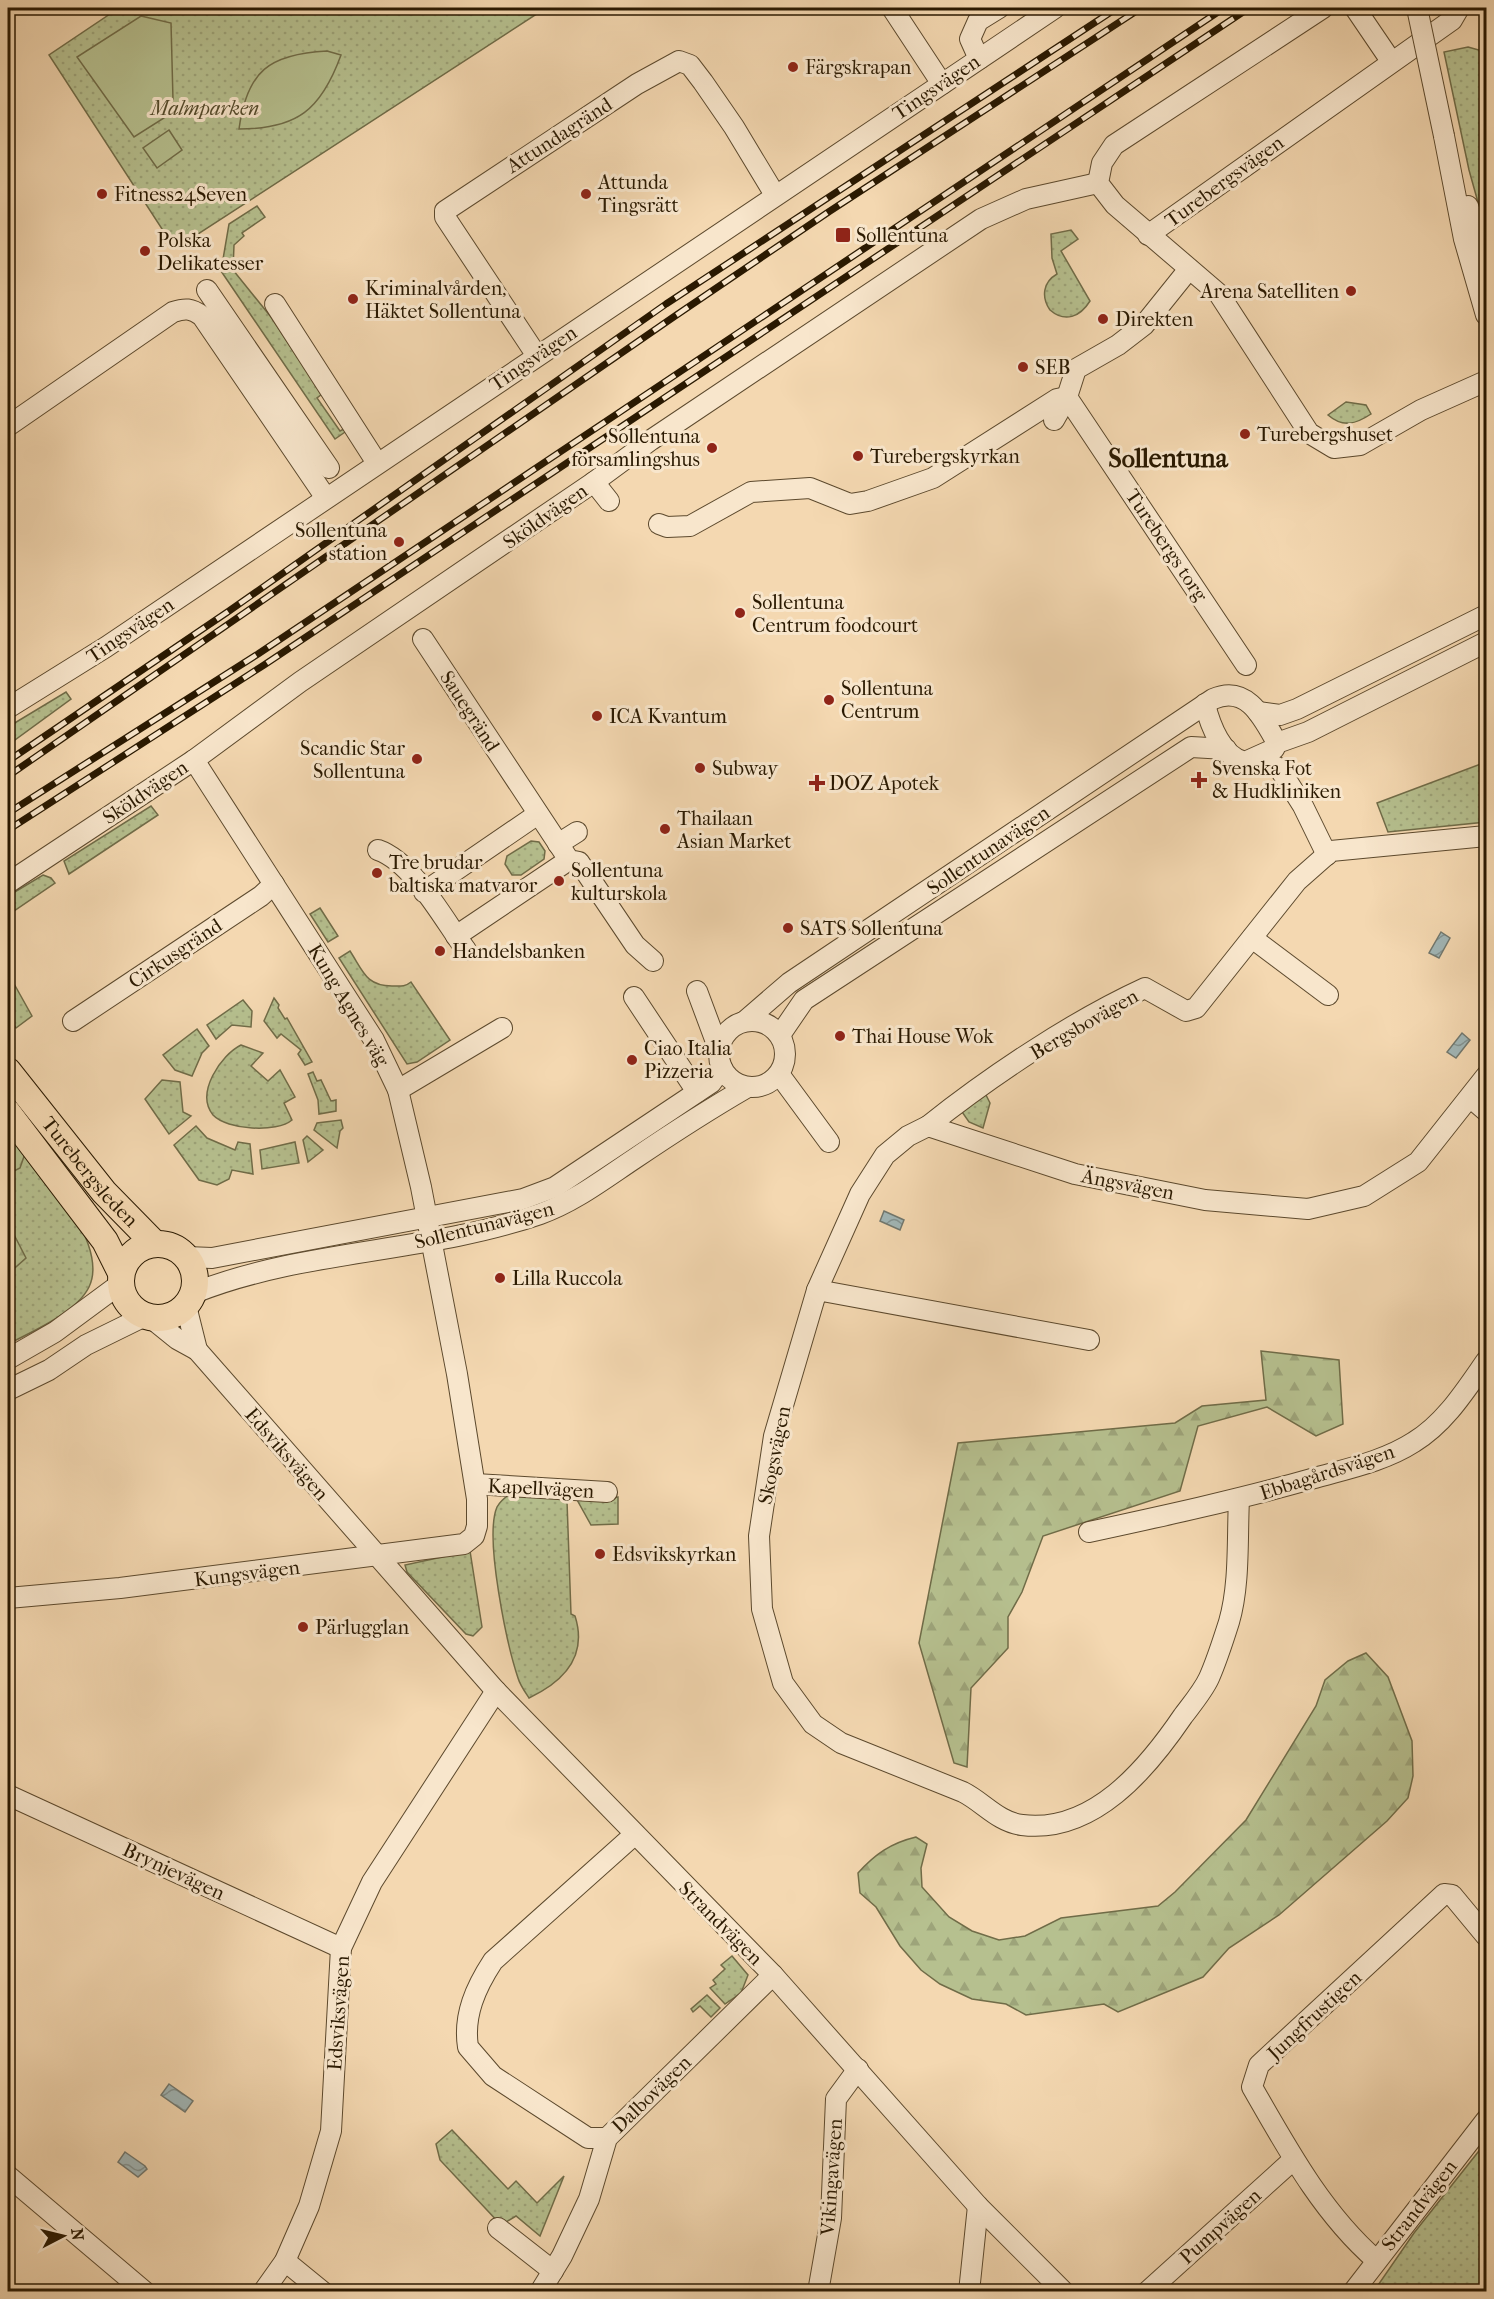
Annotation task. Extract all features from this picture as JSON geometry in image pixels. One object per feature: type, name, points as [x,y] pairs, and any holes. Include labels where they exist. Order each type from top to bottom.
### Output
[{"type":"main road","name":"Turebergsleden","points":[[8,1071],[104,1192],[154,1243]]},
{"type":"main road","name":"Turebergsleden","points":[[8,1113],[105,1241],[121,1278],[127,1302],[135,1311],[148,1317]]},
{"type":"main road","name":"Turebergsleden","points":[[121,1278],[126,1261],[136,1250],[154,1243],[173,1246],[187,1257]]},
{"type":"main road","points":[[148,1317],[168,1318],[190,1300],[196,1277],[187,1257]]},
{"type":"street","points":[[892,8],[942,84]]},
{"type":"street","points":[[979,59],[970,39],[978,21],[999,8]]},
{"type":"street","name":"Tingsvägen","points":[[9,708],[106,647],[1055,8]]},
{"type":"street","points":[[1098,183],[1102,163],[1114,145],[1323,8]]},
{"type":"street","points":[[1355,8],[1391,61]]},
{"type":"street","points":[[1417,8],[1464,239],[1486,315]]},
{"type":"street","name":"Turebergsvägen","points":[[1098,183],[1115,205],[1148,235],[1452,20],[1459,8]]},
{"type":"street","name":"Attundagränd","points":[[537,356],[445,217],[445,211],[474,191],[637,84],[667,66],[679,62],[690,65],[703,82],[734,127],[775,195]]},
{"type":"street","points":[[1444,136],[1486,260]]},
{"type":"street","name":"Sköldvägen","points":[[8,884],[194,759],[300,681],[594,482],[651,440],[981,219],[1026,199],[1098,183]]},
{"type":"street","points":[[1148,235],[1219,294],[1309,433],[1334,448],[1360,445],[1421,410],[1486,381]]},
{"type":"street","points":[[1054,420],[1067,397],[1076,369],[1118,345],[1144,325],[1189,269]]},
{"type":"street","points":[[207,290],[329,468]]},
{"type":"street","points":[[275,304],[378,463]]},
{"type":"street","points":[[8,426],[173,312],[184,308],[193,310],[202,316],[326,498]]},
{"type":"street","points":[[659,524],[667,527],[690,526],[751,492],[810,488],[850,504],[868,501],[933,478],[1057,399],[1067,397]]},
{"type":"street","name":"Turebergs torg","points":[[1067,397],[1246,665]]},
{"type":"street","points":[[594,482],[609,501]]},
{"type":"street","points":[[1258,712],[1280,715],[1297,709],[1486,615]]},
{"type":"street","name":"Sauegränd","points":[[423,639],[564,852],[579,862],[635,945],[653,961]]},
{"type":"street","points":[[1327,855],[1303,806],[1270,750],[1486,642]]},
{"type":"street","name":"Sollentunavägen","points":[[739,1024],[789,983],[1206,704],[1226,694],[1241,696],[1258,712],[1270,750],[1239,760],[1226,748],[1191,747],[804,1000],[780,1035]]},
{"type":"street","points":[[1206,704],[1215,733],[1226,748]]},
{"type":"street","name":"Kung Agnes väg","points":[[194,759],[374,1040],[398,1090],[427,1219],[429,1240],[457,1374],[478,1513],[477,1526]]},
{"type":"street","points":[[424,892],[538,814]]},
{"type":"street","points":[[378,850],[397,858],[461,943],[564,852],[577,832]]},
{"type":"street","name":"Bergsbovägen","points":[[928,1126],[977,1090],[1096,1012],[1145,988],[1186,1011],[1196,1008],[1297,881],[1331,851],[1486,836]]},
{"type":"street","name":"Cirkusgränd","points":[[73,1021],[261,896],[274,884]]},
{"type":"street","points":[[1252,938],[1328,995]]},
{"type":"street","points":[[721,1059],[724,1035],[739,1024],[762,1022],[774,1028],[780,1035],[785,1048],[778,1074],[766,1085],[746,1088],[728,1078],[721,1059],[697,991],[709,998],[739,1024]]},
{"type":"street","points":[[634,997],[697,1092]]},
{"type":"street","points":[[398,1090],[502,1028]]},
{"type":"street","name":"Sollentunavägen","points":[[187,1257],[212,1258],[523,1199],[555,1187],[711,1083],[721,1059]]},
{"type":"street","points":[[778,1074],[829,1142]]},
{"type":"street","name":"Ängsvägen","points":[[928,1126],[1075,1174],[1205,1200],[1308,1209],[1364,1196],[1418,1162],[1471,1098],[1486,1076]]},
{"type":"street","name":"Sollentunavägen","points":[[190,1300],[232,1278],[429,1240],[539,1214],[564,1204],[746,1088]]},
{"type":"street","points":[[1471,1098],[1486,1111]]},
{"type":"street","points":[[928,1126],[908,1136],[885,1155],[860,1194],[817,1290],[1089,1340]]},
{"type":"street","points":[[8,1359],[55,1332],[121,1278]]},
{"type":"street","name":"Skogsvägen","points":[[817,1290],[774,1436],[759,1536],[762,1609],[783,1683],[813,1724],[841,1743],[963,1792]]},
{"type":"street","name":"Edsviksvägen","points":[[190,1300],[197,1350]]},
{"type":"street","points":[[8,1390],[49,1370],[86,1345],[148,1317]]},
{"type":"street","name":"Edsviksvägen","points":[[148,1317],[177,1339],[197,1350],[376,1557]]},
{"type":"street","name":"Ebbagårdsvägen","points":[[1089,1532],[1239,1499],[1369,1463],[1414,1442],[1441,1421],[1486,1361]]},
{"type":"street","name":"Kapellvägen","points":[[474,1484],[607,1492]]},
{"type":"street","name":"Ebbagårdsvägen","points":[[963,1792],[977,1800],[990,1813],[1019,1825],[1040,1826],[1061,1823],[1082,1816],[1102,1804],[1158,1752],[1208,1680],[1229,1620],[1236,1566],[1239,1499]]},
{"type":"street","name":"Kungsvägen","points":[[8,1598],[120,1588],[464,1544],[474,1536],[477,1526]]},
{"type":"street","name":"Strandvägen","points":[[376,1557],[496,1691],[773,1975],[978,2206],[1064,2292]]},
{"type":"street","name":"Edsviksvägen","points":[[263,2292],[285,2261],[309,2206],[331,2131],[341,1948],[372,1882],[496,1691]]},
{"type":"street","name":"Brynjevägen","points":[[8,1795],[341,1948]]},
{"type":"street","points":[[607,2138],[588,2138],[493,2076],[468,2047],[468,2018],[477,1985],[493,1961],[634,1835]]},
{"type":"street","name":"Jungfrustigen","points":[[1376,2260],[1347,2231],[1293,2160],[1252,2087],[1259,2065],[1444,1894],[1452,1895],[1486,1936]]},
{"type":"street","name":"Dalbovägen","points":[[540,2292],[589,2199],[607,2138],[773,1975]]},
{"type":"street","name":"Vikingavägen","points":[[818,2292],[831,2217],[837,2098],[858,2069]]},
{"type":"street","name":"Strandvägen","points":[[1353,2292],[1486,2120]]},
{"type":"street","name":"Pumpvägen","points":[[1147,2292],[1293,2160]]},
{"type":"street","points":[[8,2176],[145,2292]]},
{"type":"street","points":[[969,2292],[978,2206]]},
{"type":"street","points":[[498,2228],[553,2271]]},
{"type":"street","points":[[285,2261],[323,2292]]},
{"type":"green space","name":"Malmparken","points":[[119,8],[546,8],[175,249],[49,55]]},
{"type":"green space","points":[[141,16],[171,23],[173,100],[164,118],[134,137],[77,57]]},
{"type":"green space","points":[[1468,47],[1486,52],[1486,231],[1469,170],[1444,52]]},
{"type":"green space","points":[[327,51],[341,55],[325,90],[304,113],[277,125],[239,129],[248,93],[264,69],[290,56]]},
{"type":"green space","points":[[169,130],[182,150],[157,168],[143,148]]},
{"type":"green space","points":[[257,206],[265,217],[242,233],[244,236],[234,245],[233,270],[271,317],[322,394],[317,398],[340,431],[346,428],[348,430],[335,439],[221,271],[229,224]]},
{"type":"green space","points":[[1071,230],[1078,239],[1061,251],[1090,301],[1082,311],[1067,317],[1050,310],[1045,300],[1045,290],[1052,277],[1057,274],[1052,258],[1051,234]]},
{"type":"green space","points":[[1346,402],[1366,405],[1371,414],[1350,423],[1339,422],[1328,415]]},
{"type":"green space","points":[[66,692],[71,699],[8,745],[8,727]]},
{"type":"green space","points":[[1486,762],[1486,822],[1388,832],[1377,803]]},
{"type":"green space","points":[[151,806],[158,815],[69,874],[64,861]]},
{"type":"green space","points":[[531,841],[539,842],[545,851],[544,859],[521,875],[512,875],[505,864],[507,856]]},
{"type":"green space","points":[[43,875],[51,878],[55,883],[8,915],[8,896]]},
{"type":"green space","points":[[320,908],[338,936],[328,942],[310,914]]},
{"type":"green space","points":[[350,951],[366,976],[376,983],[400,986],[411,982],[450,1040],[417,1062],[407,1064],[339,958]]},
{"type":"green space","points":[[8,973],[32,1016],[16,1028],[8,1016]]},
{"type":"green space","points":[[274,998],[312,1062],[305,1065],[298,1054],[301,1050],[281,1034],[277,1038],[264,1021]]},
{"type":"green space","points":[[243,1000],[252,1011],[251,1027],[232,1025],[216,1039],[207,1025]]},
{"type":"green space","points":[[197,1029],[209,1046],[202,1053],[192,1076],[175,1070],[163,1055]]},
{"type":"green space","points":[[241,1045],[263,1053],[251,1066],[268,1081],[280,1070],[295,1097],[284,1103],[292,1120],[275,1127],[252,1128],[229,1124],[213,1115],[208,1106],[207,1096],[213,1076],[226,1057]]},
{"type":"green space","points":[[313,1072],[317,1081],[321,1080],[331,1101],[336,1100],[336,1111],[319,1114],[318,1100],[308,1074]]},
{"type":"green space","points":[[162,1080],[180,1082],[183,1112],[191,1116],[169,1134],[145,1099]]},
{"type":"green space","points":[[985,1093],[990,1103],[983,1128],[969,1122],[960,1109]]},
{"type":"green space","points":[[341,1120],[343,1128],[340,1131],[337,1148],[314,1130],[317,1123]]},
{"type":"green space","points":[[8,1126],[51,1180],[80,1225],[89,1248],[93,1269],[89,1287],[75,1305],[29,1334],[8,1344]]},
{"type":"green space","points":[[8,1126],[27,1148],[20,1168],[8,1174]]},
{"type":"green space","points":[[196,1126],[207,1138],[235,1150],[238,1142],[250,1144],[253,1174],[232,1170],[229,1179],[217,1185],[199,1180],[174,1145]]},
{"type":"green space","points":[[307,1136],[323,1150],[308,1162],[303,1140]]},
{"type":"green space","points":[[295,1142],[299,1163],[262,1169],[260,1150]]},
{"type":"green space","points":[[8,1223],[26,1258],[8,1274]]},
{"type":"green space","points":[[1261,1351],[1339,1360],[1343,1424],[1316,1436],[1267,1407],[1198,1426],[1180,1491],[1043,1536],[1022,1592],[1008,1617],[1008,1648],[971,1688],[967,1767],[954,1763],[919,1643],[958,1443],[1175,1423],[1202,1406],[1266,1400]]},
{"type":"green space","points":[[510,1494],[563,1497],[567,1501],[571,1614],[575,1616],[578,1644],[570,1666],[562,1676],[529,1698],[520,1683],[513,1662],[495,1566],[493,1542],[497,1507]]},
{"type":"green space","points":[[618,1497],[618,1524],[591,1525],[576,1498]]},
{"type":"green space","points":[[470,1551],[482,1627],[473,1636],[466,1634],[407,1572],[405,1565]]},
{"type":"green space","points":[[1366,1653],[1388,1677],[1412,1741],[1413,1776],[1408,1798],[1387,1821],[1279,1915],[1229,1948],[1203,1977],[1118,2012],[1104,2004],[1026,2015],[1006,2004],[972,1999],[940,1984],[921,1970],[900,1946],[876,1907],[860,1893],[858,1873],[864,1866],[891,1846],[916,1837],[927,1844],[921,1868],[922,1887],[949,1917],[972,1931],[999,1940],[1025,1936],[1061,1918],[1158,1906],[1175,1892],[1246,1820],[1316,1706],[1325,1680],[1348,1661]]},
{"type":"green space","points":[[732,1956],[748,1975],[741,1993],[725,2004],[710,1988],[716,1984],[713,1980],[725,1969],[721,1965]]},
{"type":"green space","points":[[707,1995],[720,2008],[711,2017],[700,2006],[693,2012],[691,2009]]},
{"type":"green space","points":[[452,2130],[508,2189],[516,2181],[537,2203],[564,2176],[540,2236],[516,2216],[501,2225],[440,2160],[436,2144]]},
{"type":"green space","points":[[1486,2142],[1486,2291],[1374,2291],[1414,2233]]},
{"type":"water","points":[[1441,932],[1450,938],[1439,958],[1429,953]]},
{"type":"water","points":[[1462,1033],[1470,1040],[1456,1058],[1447,1052]]},
{"type":"water","points":[[884,1211],[904,1220],[900,1230],[880,1221]]},
{"type":"water","points":[[169,2084],[193,2101],[185,2112],[161,2095]]},
{"type":"water","points":[[125,2152],[147,2169],[138,2177],[118,2162]]},
{"type":"railway","points":[[8,761],[229,611],[666,304],[1117,8]]},
{"type":"railway","points":[[8,776],[675,316],[830,211],[1141,8]]},
{"type":"railway","points":[[8,813],[258,654],[1224,8]]},
{"type":"railway","points":[[8,830],[264,665],[1249,8]]},
{"type":"place","name":"Färgskrapan","points":[[793,67]]},
{"type":"place","name":"Fitness24Seven","points":[[102,194]]},
{"type":"place","name":"Attunda Tingsrätt","points":[[586,194]]},
{"type":"place","name":"Sollentuna","points":[[843,235]]},
{"type":"place","name":"Polska Delikatesser","points":[[145,251]]},
{"type":"place","name":"Arena Satelliten","points":[[1351,291]]},
{"type":"place","name":"Kriminalvården, Häktet Sollentuna","points":[[353,299]]},
{"type":"place","name":"Direkten","points":[[1103,319]]},
{"type":"place","name":"SEB","points":[[1023,367]]},
{"type":"place","name":"Turebergshuset","points":[[1245,434]]},
{"type":"place","name":"Sollentuna församlingshus","points":[[712,448]]},
{"type":"place","name":"Turebergskyrkan","points":[[858,456]]},
{"type":"place","name":"Sollentuna station","points":[[399,542]]},
{"type":"place","name":"Sollentuna Centrum foodcourt","points":[[740,613]]},
{"type":"place","name":"Sollentuna Centrum","points":[[829,700]]},
{"type":"place","name":"ICA Kvantum","points":[[597,716]]},
{"type":"place","name":"Scandic Star Sollentuna","points":[[417,759]]},
{"type":"place","name":"Subway","points":[[700,768]]},
{"type":"place","name":"Svenska Fot & Hudkliniken","points":[[1199,780]]},
{"type":"place","name":"DOZ Apotek","points":[[817,783]]},
{"type":"place","name":"Thailaan Asian Market","points":[[665,829]]},
{"type":"place","name":"Tre brudar baltiska matvaror","points":[[377,873]]},
{"type":"place","name":"Sollentuna kulturskola","points":[[559,881]]},
{"type":"place","name":"SATS Sollentuna","points":[[788,928]]},
{"type":"place","name":"Handelsbanken","points":[[440,951]]},
{"type":"place","name":"Thai House Wok","points":[[840,1036]]},
{"type":"place","name":"Ciao Italia Pizzeria","points":[[632,1060]]},
{"type":"place","name":"Lilla Ruccola","points":[[500,1278]]},
{"type":"place","name":"Edsvikskyrkan","points":[[600,1554]]},
{"type":"place","name":"Pärlugglan","points":[[303,1627]]},
{"type":"district","name":"Sollentuna","points":[[1168,458]]}]
